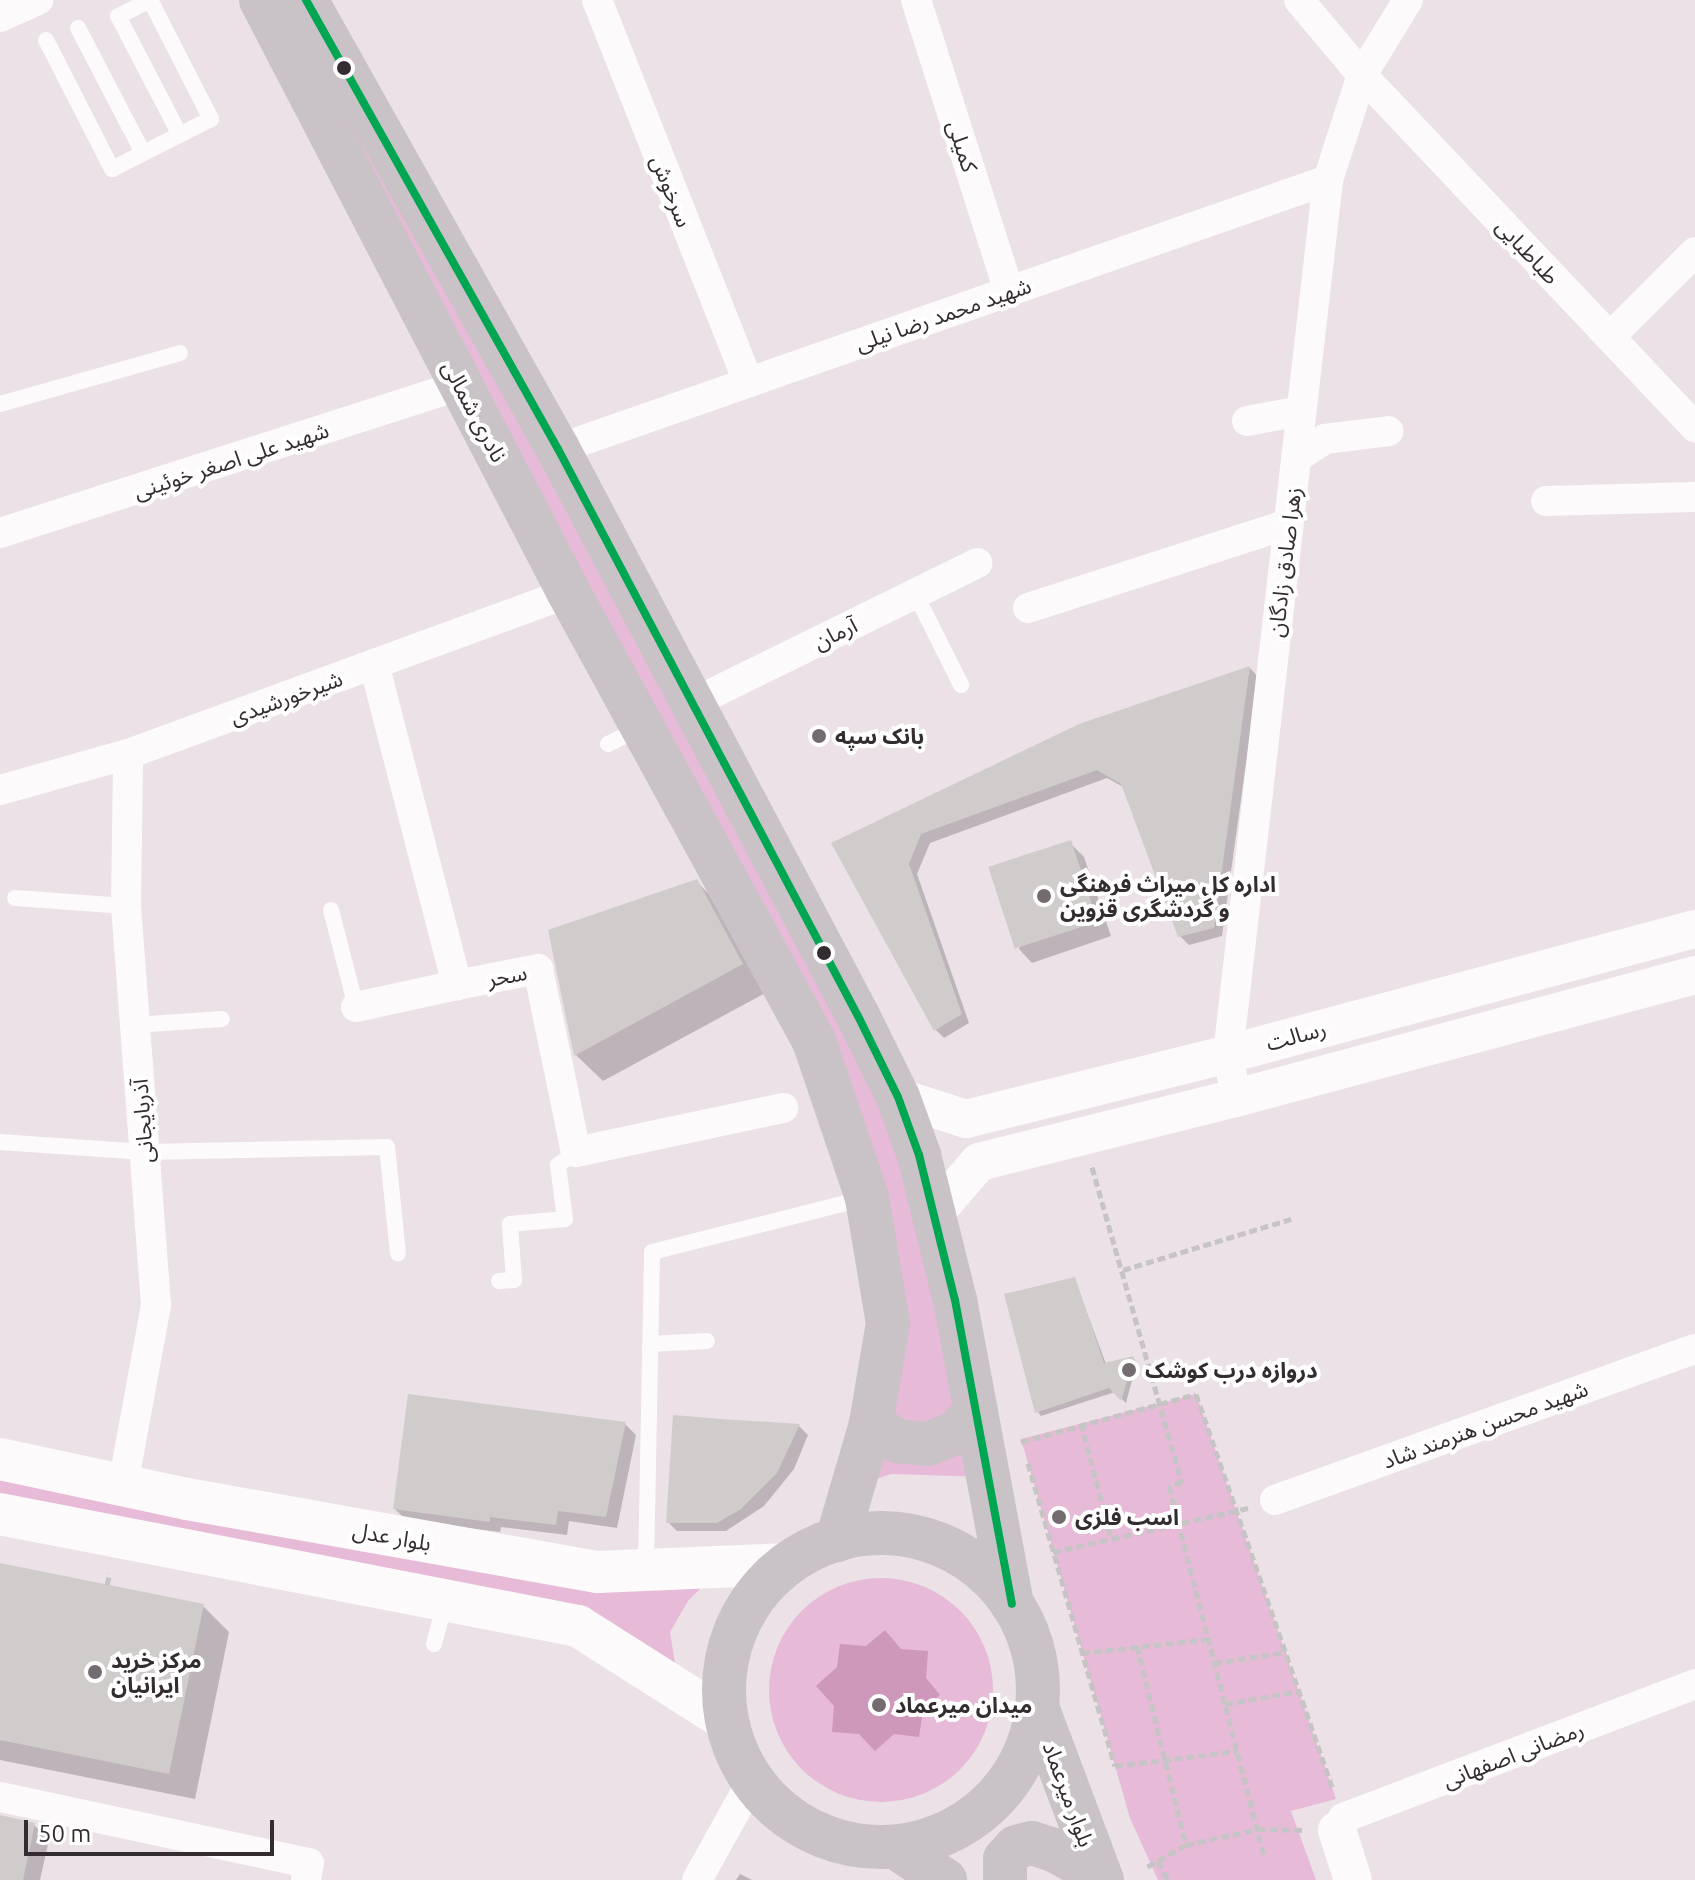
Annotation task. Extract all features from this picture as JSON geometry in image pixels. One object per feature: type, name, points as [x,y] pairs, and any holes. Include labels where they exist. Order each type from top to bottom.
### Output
[{"type":"main road","name":"نادری شمالی","points":[[261,0],[569,593],[625,736],[814,1041],[867,1198],[888,1323],[871,1424],[837,1540]]},
{"type":"main road","points":[[306,0],[558,449],[898,1097],[935,1213],[1012,1604],[1033,1653],[1037,1707],[1022,1758],[991,1802],[946,1833],[895,1847],[867,1847],[814,1833],[769,1802],[752,1781],[735,1752],[726,1720],[726,1661],[734,1632],[748,1606],[788,1564],[837,1540],[886,1533],[935,1542],[979,1567],[1012,1604]]},
{"type":"main road","points":[[871,1424],[897,1441],[927,1444],[956,1433],[976,1410]]},
{"type":"main road","name":"بلوار عدل","points":[[0,1459],[123,1485],[598,1572],[788,1564]]},
{"type":"main road","points":[[0,1514],[578,1626],[726,1720]]},
{"type":"main road","name":"بلوار میرعماد","points":[[1037,1707],[1101,1878]]},
{"type":"main road","points":[[1005,1880],[1005,1859],[1016,1847],[1032,1843],[1054,1850],[1101,1878]]},
{"type":"main road","points":[[895,1847],[945,1880]]},
{"type":"street","points":[[0,17],[38,0]]},
{"type":"street","name":"سرخوش","points":[[597,0],[748,382]]},
{"type":"street","name":"کمیلی","points":[[916,0],[1009,291]]},
{"type":"street","name":"طباطبایی","points":[[1299,0],[1362,75],[1695,427]]},
{"type":"street","name":"زهرا صادق زادگان","points":[[1236,1098],[1228,1054],[1328,180],[1362,75],[1408,0]]},
{"type":"street","name":"شهید محمد رضا نیلی","points":[[558,449],[1328,180]]},
{"type":"street","points":[[1610,337],[1695,252]]},
{"type":"street","name":"شهید علی اصغر خوئینی","points":[[0,533],[461,385]]},
{"type":"street","points":[[1247,421],[1301,411]]},
{"type":"street","points":[[1296,458],[1325,439],[1389,431]]},
{"type":"street","points":[[1546,501],[1695,497]]},
{"type":"street","points":[[1028,608],[1288,524]]},
{"type":"street","name":"آرمان","points":[[693,703],[977,563]]},
{"type":"street","name":"شیرخورشیدی","points":[[0,790],[128,754],[569,593]]},
{"type":"street","name":"سحر","points":[[374,664],[457,985],[538,969],[576,1152]]},
{"type":"street","name":"آذربایجانی","points":[[123,1485],[156,1305],[126,906],[128,754]]},
{"type":"street","name":"رسالت","points":[[898,1097],[966,1119],[1228,1054],[1695,929]]},
{"type":"street","name":"رسالت","points":[[935,1213],[979,1162],[1236,1098],[1695,975]]},
{"type":"street","points":[[356,1007],[457,985]]},
{"type":"street","points":[[576,1152],[783,1108]]},
{"type":"street","name":"شهید محسن هنرمند شاد","points":[[1275,1500],[1695,1349]]},
{"type":"street","name":"رمضانی اصفهانی","points":[[1340,1824],[1695,1684]]},
{"type":"street","points":[[697,1880],[752,1781]]},
{"type":"street","points":[[0,1797],[307,1871]]},
{"type":"street","points":[[1340,1824],[1353,1880]]},
{"type":"lane","points":[[46,40],[112,169],[180,135],[211,119],[150,0],[118,16],[180,135]]},
{"type":"lane","points":[[78,28],[143,153]]},
{"type":"lane","points":[[0,404],[180,353]]},
{"type":"lane","points":[[915,593],[961,685]]},
{"type":"lane","points":[[15,898],[126,906]]},
{"type":"lane","points":[[331,910],[356,1007]]},
{"type":"lane","points":[[135,1025],[222,1019]]},
{"type":"lane","points":[[0,1142],[144,1152],[387,1147],[398,1253]]},
{"type":"lane","points":[[499,1281],[514,1280],[510,1224],[565,1219],[558,1165],[576,1152]]},
{"type":"lane","points":[[646,1570],[652,1252],[867,1198]]},
{"type":"lane","points":[[650,1344],[707,1341]]},
{"type":"lane","points":[[434,1644],[446,1600]]},
{"type":"path","points":[[1083,1136],[1162,1401],[1182,1482],[1169,1486],[1264,1855]]},
{"type":"path","points":[[1123,1270],[1291,1219]]},
{"type":"path","points":[[1145,1868],[1186,1845],[1258,1829],[1340,1824],[1286,1652],[1196,1394],[1021,1439],[1115,1766],[1237,1751]]},
{"type":"path","points":[[1081,1423],[1111,1538]]},
{"type":"path","points":[[1053,1552],[1275,1500]]},
{"type":"path","points":[[1082,1653],[1208,1639]]},
{"type":"path","points":[[1137,1646],[1186,1845]]},
{"type":"path","points":[[1214,1663],[1286,1652]]},
{"type":"path","points":[[1225,1704],[1299,1691]]},
{"type":"path","points":[[1158,1861],[1168,1880]]},
{"type":"shaded area","points":[[313,12],[858,1016],[989,1477],[891,1474],[853,1487],[888,1323],[814,1041],[276,29]]},
{"type":"shaded area","points":[[1196,1394],[1336,1799],[1291,1811],[1316,1880],[1158,1880],[1130,1818],[1021,1439]]},
{"type":"shaded area","points":[[0,1459],[598,1572],[723,1566],[688,1601],[670,1632],[679,1690],[578,1626],[0,1514]]},
{"type":"shaded area","points":[[881,1578],[924,1586],[960,1611],[985,1647],[993,1690],[985,1733],[960,1769],[924,1794],[881,1802],[838,1794],[802,1769],[777,1733],[769,1690],[777,1647],[802,1611],[838,1586]]},
{"type":"shaded area","points":[[885,1630],[901,1649],[928,1651],[926,1678],[940,1695],[923,1710],[919,1737],[894,1734],[875,1751],[859,1734],[832,1732],[834,1706],[816,1686],[837,1667],[840,1644],[866,1646]]},
{"type":"building","points":[[1250,666],[1214,928],[1178,937],[1121,784],[1097,770],[921,834],[909,864],[962,1014],[934,1031],[831,843],[1079,724]]},
{"type":"building","name":"اداره کل میراث فرهنگی و گردشگری قزوین","points":[[1071,840],[1098,922],[1015,949],[988,867]]},
{"type":"building","points":[[697,879],[743,964],[574,1056],[548,930]]},
{"type":"building","points":[[1075,1277],[1104,1363],[1134,1356],[1121,1401],[1109,1388],[1035,1413],[1004,1294]]},
{"type":"building","points":[[408,1394],[626,1422],[606,1517],[558,1511],[556,1525],[490,1517],[490,1522],[393,1509]]},
{"type":"building","points":[[673,1415],[800,1424],[777,1473],[741,1509],[717,1523],[666,1523]]},
{"type":"building","name":"مرکز خرید ایرانیان","points":[[0,1563],[204,1604],[169,1774],[0,1740]]},
{"type":"building","points":[[0,1815],[35,1823],[23,1880],[0,1880]]},
{"type":"transit line","points":[[306,0],[558,449],[898,1097],[919,1155],[955,1300],[1012,1604]]},
{"type":"place","name":"بانک سپه","points":[[819,736]]},
{"type":"place","name":"اداره کل میراث فرهنگی و گردشگری قزوین","points":[[1044,896]]},
{"type":"place","name":"دروازه درب کوشک","points":[[1129,1370]]},
{"type":"place","name":"اسب فلزی","points":[[1059,1517]]},
{"type":"place","name":"مرکز خرید ایرانیان","points":[[95,1672]]},
{"type":"place","name":"میدان میرعماد","points":[[879,1705]]}]
